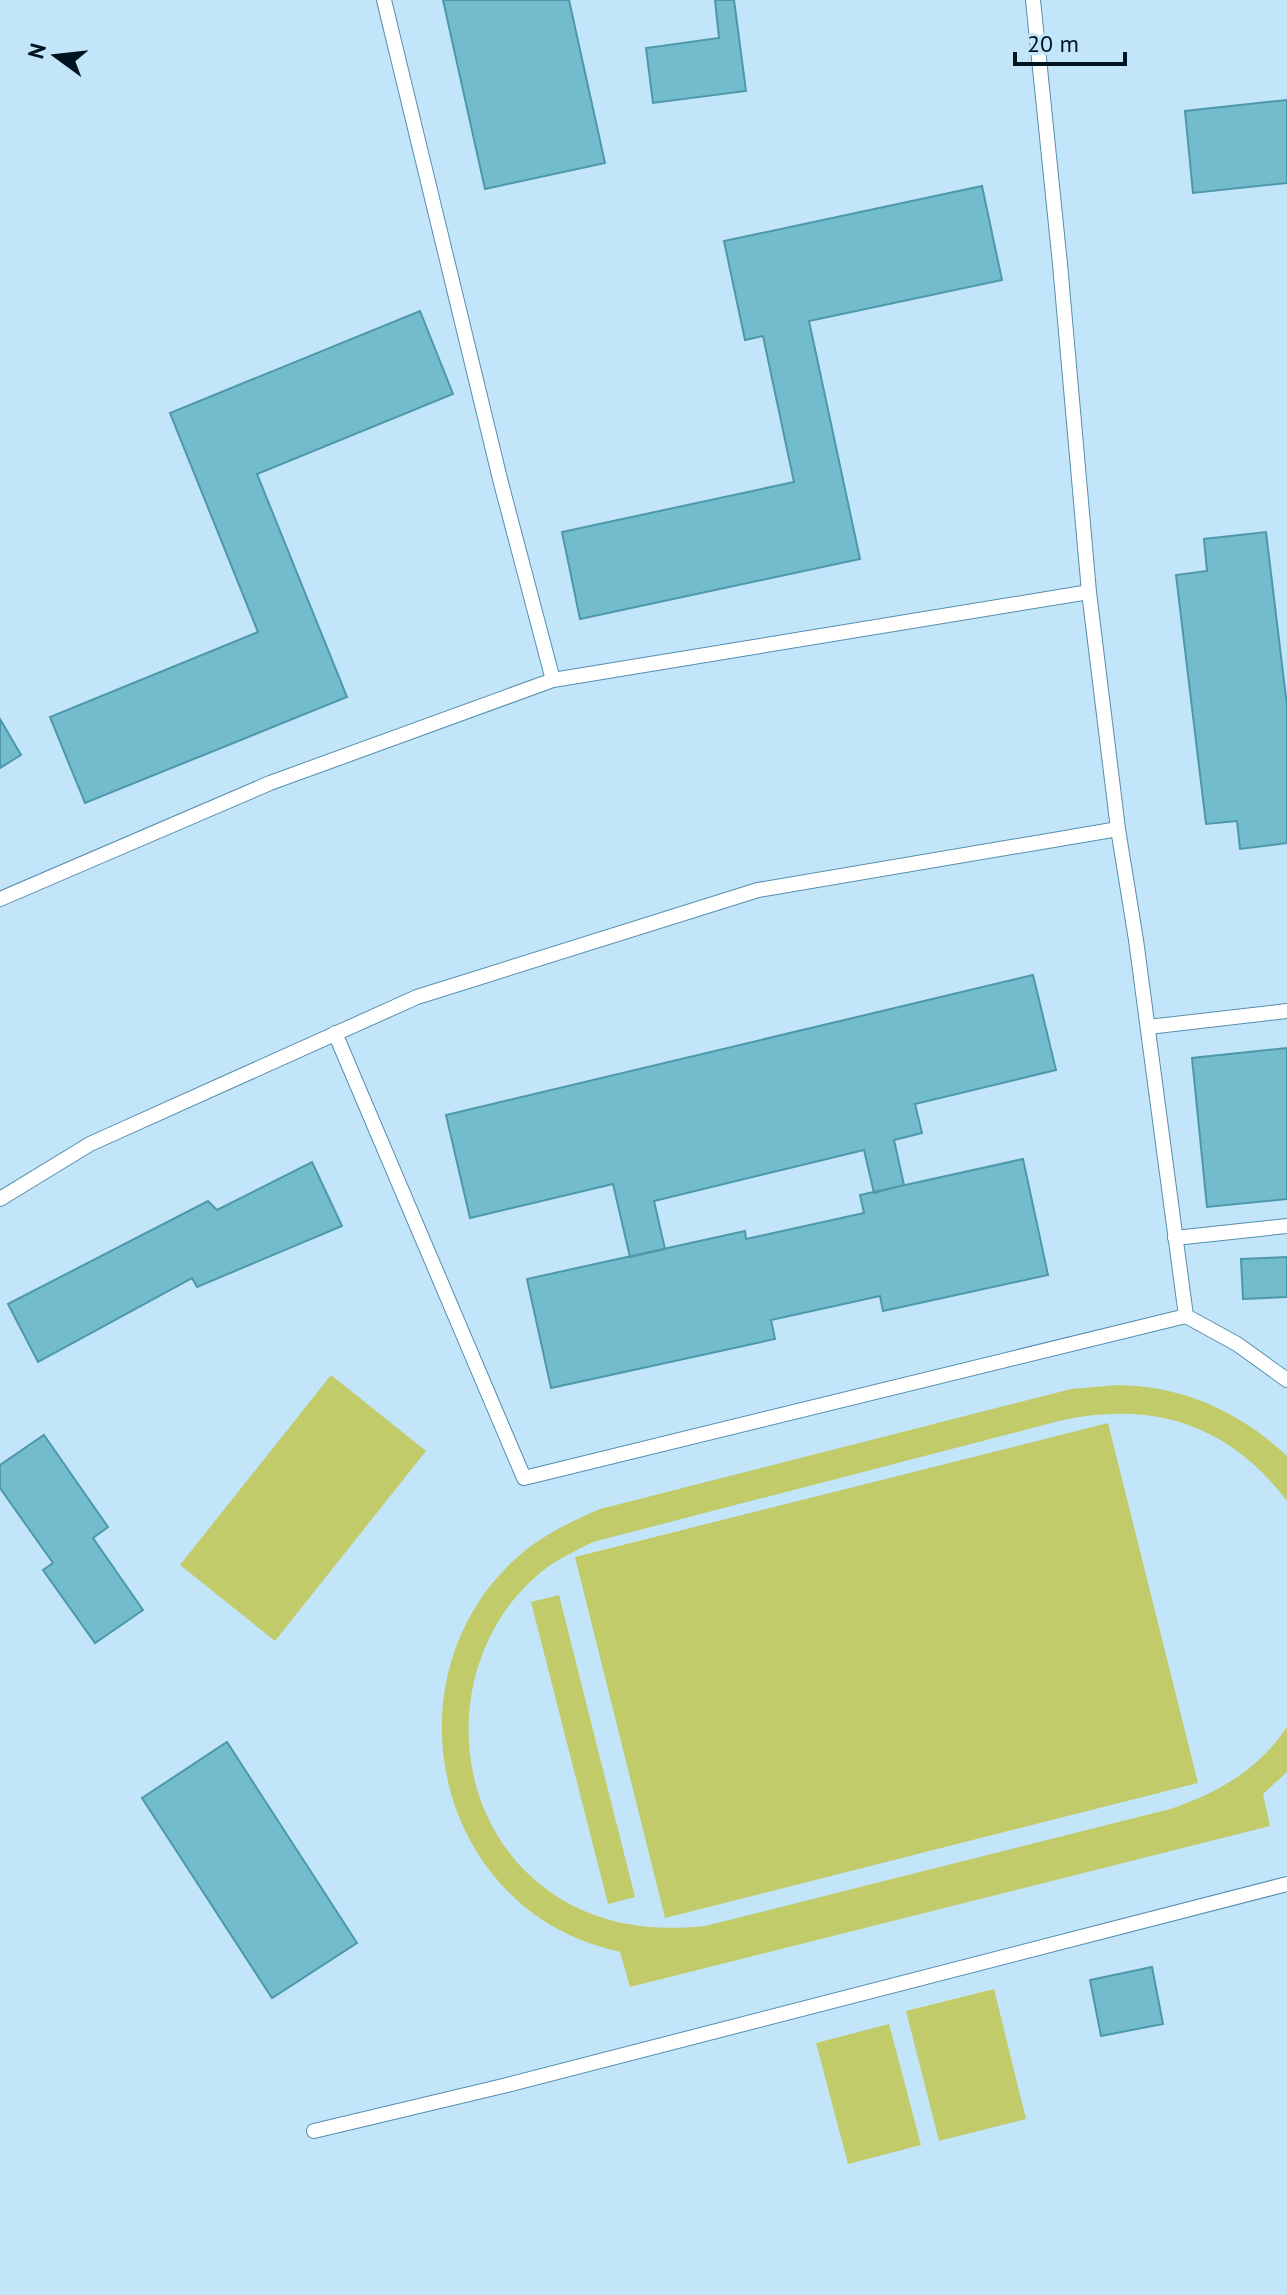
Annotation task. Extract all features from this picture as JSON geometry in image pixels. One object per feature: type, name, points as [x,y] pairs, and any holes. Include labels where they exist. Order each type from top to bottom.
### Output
[{"type":"lane","points":[[384,0],[501,483],[553,680]]},
{"type":"lane","points":[[1033,0],[1089,592],[1118,829],[1186,1316]]},
{"type":"lane","points":[[0,899],[270,783],[553,680],[1089,592]]},
{"type":"lane","points":[[0,1199],[90,1144],[417,997],[758,890],[1118,829]]},
{"type":"lane","points":[[1148,1027],[1287,1011]]},
{"type":"lane","points":[[335,1033],[524,1478],[1186,1316],[1237,1344],[1287,1380]]},
{"type":"lane","points":[[1175,1238],[1287,1226]]},
{"type":"lane","points":[[314,2131],[503,2086],[1287,1884]]},
{"type":"green space","points":[[331,1375],[426,1451],[275,1641],[180,1565]]},
{"type":"green space","points":[[1142,1386],[1187,1396],[1230,1414],[1249,1426],[1287,1456],[1287,1501],[1265,1475],[1215,1437],[1159,1417],[1097,1415],[1063,1420],[593,1542],[545,1569],[511,1602],[488,1642],[473,1686],[469,1731],[474,1777],[489,1820],[514,1859],[549,1891],[604,1918],[663,1928],[705,1926],[1170,1809],[1236,1778],[1263,1756],[1287,1727],[1287,1772],[1263,1794],[1270,1826],[630,1987],[620,1952],[579,1939],[550,1925],[502,1885],[473,1845],[453,1800],[443,1751],[443,1702],[454,1654],[475,1608],[507,1567],[528,1549],[562,1527],[600,1509],[1071,1389]]},
{"type":"green space","points":[[1108,1423],[1198,1783],[665,1918],[575,1557]]},
{"type":"green space","points":[[559,1595],[635,1897],[608,1904],[531,1602]]},
{"type":"green space","points":[[994,1989],[1026,2119],[939,2141],[906,2011]]},
{"type":"green space","points":[[889,2024],[921,2145],[848,2164],[816,2043]]},
{"type":"building","points":[[443,0],[569,0],[605,163],[485,189]]},
{"type":"building","points":[[715,0],[734,0],[746,91],[653,103],[646,48],[719,38]]},
{"type":"building","points":[[1287,100],[1287,183],[1193,193],[1185,111]]},
{"type":"building","points":[[982,186],[1002,280],[809,321],[860,559],[580,619],[562,532],[794,482],[763,336],[745,340],[724,241]]},
{"type":"building","points":[[420,311],[453,394],[257,474],[347,697],[85,803],[50,717],[258,632],[170,413]]},
{"type":"building","points":[[1266,532],[1287,706],[1287,843],[1240,849],[1237,821],[1206,824],[1176,575],[1207,571],[1204,539]]},
{"type":"building","points":[[0,719],[21,755],[0,768]]},
{"type":"building","points":[[1033,975],[1056,1070],[915,1104],[922,1133],[894,1140],[904,1185],[874,1193],[864,1150],[654,1201],[665,1249],[630,1257],[613,1184],[470,1218],[446,1115]]},
{"type":"building","points":[[1287,1048],[1287,1199],[1207,1207],[1192,1058]]},
{"type":"building","points":[[1023,1159],[1048,1275],[883,1311],[880,1296],[771,1320],[775,1339],[551,1388],[527,1279],[745,1231],[746,1239],[864,1213],[860,1195]]},
{"type":"building","points":[[312,1162],[342,1226],[197,1287],[192,1278],[38,1362],[8,1304],[208,1201],[217,1210]]},
{"type":"building","points":[[1287,1257],[1287,1297],[1243,1299],[1241,1259]]},
{"type":"building","points":[[44,1435],[108,1527],[93,1538],[143,1610],[95,1643],[43,1570],[53,1563],[0,1488],[0,1465]]},
{"type":"building","points":[[227,1742],[357,1943],[272,1998],[142,1798]]},
{"type":"building","points":[[1152,1967],[1163,2024],[1101,2036],[1090,1980]]}]
